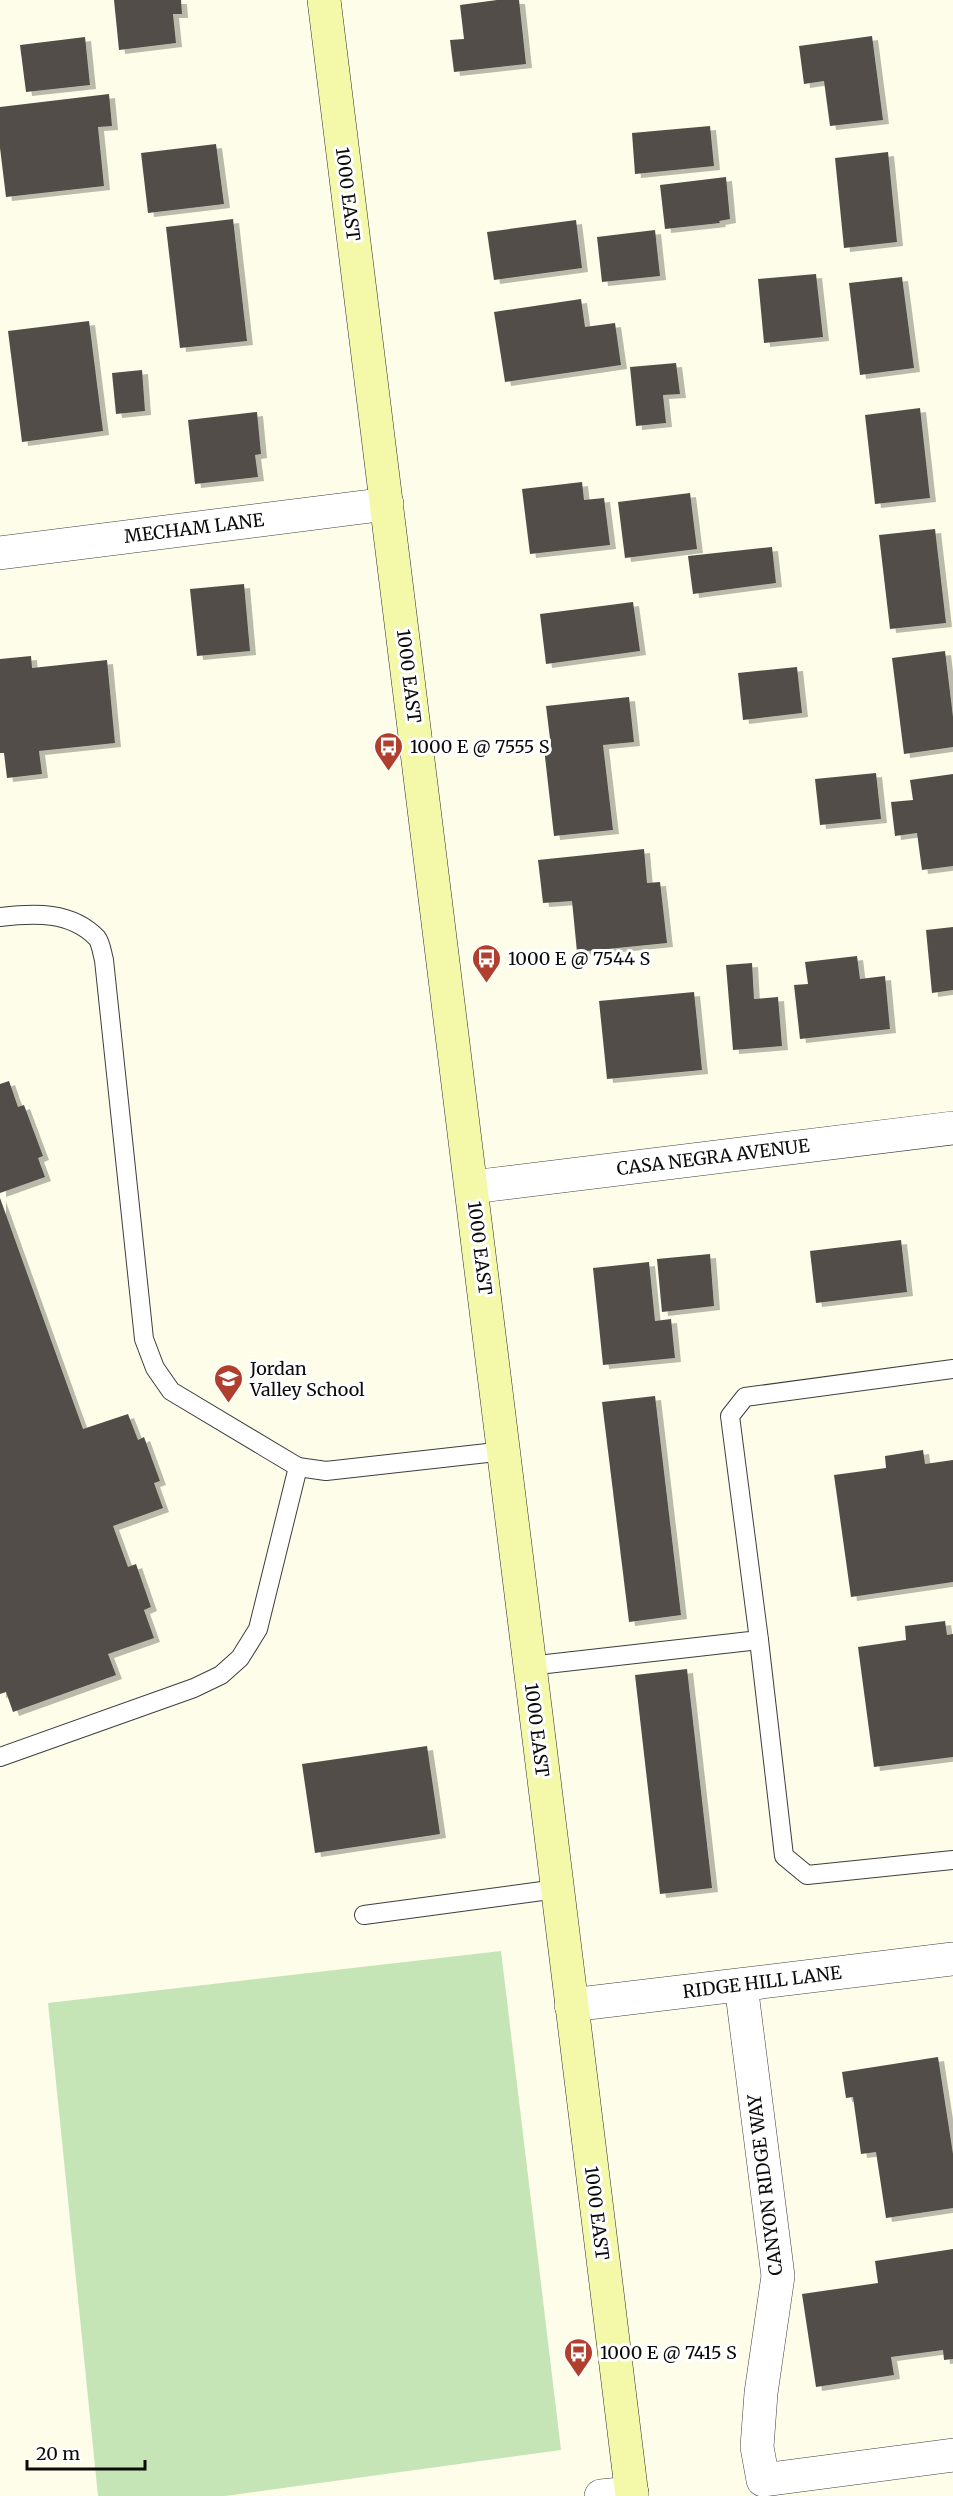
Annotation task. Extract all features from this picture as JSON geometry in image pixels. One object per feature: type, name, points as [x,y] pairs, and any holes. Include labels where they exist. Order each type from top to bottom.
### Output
[{"type":"street","name":"1000 EAST","points":[[324,0],[505,1451],[571,2005],[622,2495]]},
{"type":"street","name":"MECHAM LANE","points":[[0,553],[387,504]]},
{"type":"street","name":"CASA NEGRA AVENUE","points":[[472,1187],[953,1128]]},
{"type":"street","name":"RIDGE HILL LANE","points":[[571,2005],[953,1959]]},
{"type":"street","name":"CANYON RIDGE WAY","points":[[741,1985],[778,2276],[761,2393],[757,2447],[763,2480],[953,2455]]},
{"type":"lane","points":[[0,917],[56,915],[82,927],[98,939],[104,960],[144,1339],[155,1368],[171,1391],[298,1467],[326,1471],[505,1451]]},
{"type":"lane","points":[[953,1369],[745,1397],[730,1416],[784,1856],[807,1875],[953,1860]]},
{"type":"lane","points":[[0,1757],[194,1688],[221,1675],[240,1658],[258,1629],[298,1467]]},
{"type":"lane","points":[[529,1666],[759,1640]]},
{"type":"lane","points":[[363,1915],[557,1889]]},
{"type":"green space","points":[[501,1951],[561,2450],[225,2496],[98,2496],[48,2003]]},
{"type":"building","points":[[114,0],[181,0],[182,14],[173,14],[176,43],[119,50]]},
{"type":"building","points":[[497,0],[519,0],[526,64],[454,72],[450,40],[464,39],[460,5]]},
{"type":"building","points":[[872,36],[883,120],[830,126],[824,81],[804,84],[799,46]]},
{"type":"building","points":[[85,37],[90,85],[26,92],[20,45]]},
{"type":"building","points":[[109,94],[112,126],[98,127],[104,186],[6,197],[0,148],[0,107]]},
{"type":"building","points":[[710,126],[714,166],[635,174],[632,133]]},
{"type":"building","points":[[216,144],[224,204],[148,213],[141,153]]},
{"type":"building","points":[[888,152],[897,242],[844,248],[835,158]]},
{"type":"building","points":[[726,177],[730,219],[719,221],[720,223],[665,229],[660,185]]},
{"type":"building","points":[[233,219],[247,341],[180,348],[166,227]]},
{"type":"building","points":[[576,220],[582,268],[494,280],[487,232]]},
{"type":"building","points":[[655,230],[660,276],[602,282],[597,237]]},
{"type":"building","points":[[816,274],[823,337],[764,343],[758,279]]},
{"type":"building","points":[[902,277],[914,368],[860,375],[849,283]]},
{"type":"building","points":[[581,299],[585,327],[615,323],[621,365],[505,382],[494,312]]},
{"type":"building","points":[[89,321],[103,431],[22,442],[8,331]]},
{"type":"building","points":[[676,363],[680,394],[663,395],[666,423],[636,426],[630,367]]},
{"type":"building","points":[[142,370],[145,411],[116,414],[112,373]]},
{"type":"building","points":[[920,408],[930,498],[875,504],[865,415]]},
{"type":"building","points":[[257,412],[261,454],[255,455],[258,477],[195,484],[188,420]]},
{"type":"building","points":[[582,482],[584,500],[604,498],[610,545],[530,554],[522,489]]},
{"type":"building","points":[[690,493],[697,549],[625,558],[618,502]]},
{"type":"building","points":[[935,529],[946,623],[890,629],[879,535]]},
{"type":"building","points":[[772,547],[776,583],[693,594],[688,556]]},
{"type":"building","points":[[244,584],[250,651],[197,656],[190,589]]},
{"type":"building","points":[[633,602],[640,651],[546,664],[540,614]]},
{"type":"building","points":[[945,651],[953,717],[953,747],[904,754],[892,658]]},
{"type":"building","points":[[31,656],[32,668],[107,660],[115,743],[39,751],[42,774],[7,778],[4,753],[0,753],[0,659]]},
{"type":"building","points":[[797,667],[802,713],[743,720],[738,673]]},
{"type":"building","points":[[629,697],[634,742],[603,745],[613,830],[554,836],[544,748],[551,747],[546,706]]},
{"type":"building","points":[[876,773],[881,819],[820,825],[815,779]]},
{"type":"building","points":[[953,774],[953,866],[922,870],[917,833],[895,836],[891,802],[913,800],[910,780]]},
{"type":"building","points":[[644,849],[647,883],[660,882],[667,943],[577,952],[572,901],[543,903],[538,860]]},
{"type":"building","points":[[953,927],[953,990],[932,993],[926,930]]},
{"type":"building","points":[[857,956],[860,979],[885,976],[890,1029],[800,1039],[794,985],[808,984],[805,962]]},
{"type":"building","points":[[752,963],[754,999],[778,997],[782,1046],[733,1050],[726,965]]},
{"type":"building","points":[[694,992],[702,1070],[607,1079],[599,1001]]},
{"type":"building","points":[[9,1081],[18,1107],[24,1105],[43,1156],[38,1158],[45,1177],[0,1193],[0,1084]]},
{"type":"building","points":[[0,1198],[83,1429],[128,1414],[138,1440],[144,1437],[160,1481],[154,1483],[163,1508],[113,1526],[128,1567],[136,1564],[151,1607],[144,1610],[154,1638],[108,1654],[116,1675],[13,1712],[6,1692],[0,1694]]},
{"type":"building","points":[[901,1240],[907,1292],[816,1303],[810,1251]]},
{"type":"building","points":[[710,1254],[714,1306],[662,1312],[657,1259]]},
{"type":"building","points":[[649,1262],[655,1321],[671,1319],[675,1358],[603,1365],[593,1268]]},
{"type":"building","points":[[655,1396],[681,1615],[629,1622],[602,1402]]},
{"type":"building","points":[[923,1450],[925,1464],[953,1460],[953,1582],[851,1597],[834,1475],[886,1468],[885,1456]]},
{"type":"building","points":[[945,1621],[947,1635],[953,1634],[953,1757],[874,1767],[858,1647],[906,1640],[905,1626]]},
{"type":"building","points":[[687,1669],[712,1888],[660,1894],[635,1675]]},
{"type":"building","points":[[427,1746],[440,1834],[315,1853],[302,1764]]},
{"type":"building","points":[[938,2057],[953,2154],[953,2208],[886,2218],[876,2152],[861,2154],[853,2097],[846,2098],[842,2072]]},
{"type":"building","points":[[953,2249],[953,2359],[944,2360],[943,2350],[891,2357],[894,2375],[816,2387],[802,2294],[878,2283],[875,2261]]},
{"type":"place","name":"1000 E @ 7555 S","points":[[389,772]]},
{"type":"place","name":"1000 E @ 7544 S","points":[[487,984]]},
{"type":"place","name":"Jordan Valley School","points":[[229,1404]]},
{"type":"place","name":"1000 E @ 7415 S","points":[[579,2378]]}]
